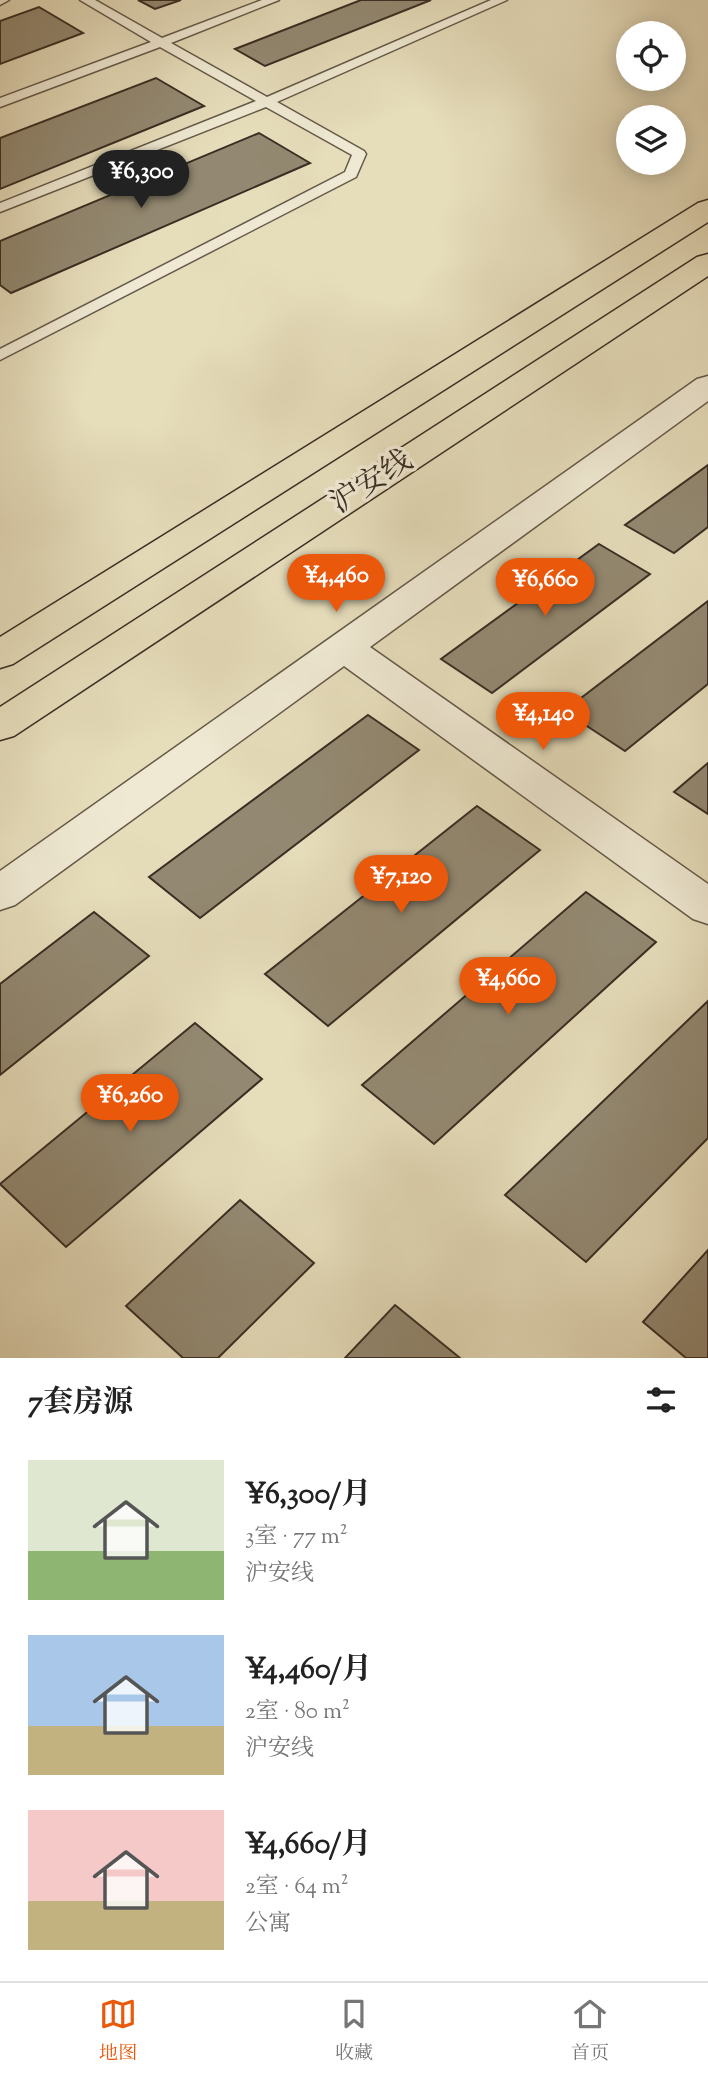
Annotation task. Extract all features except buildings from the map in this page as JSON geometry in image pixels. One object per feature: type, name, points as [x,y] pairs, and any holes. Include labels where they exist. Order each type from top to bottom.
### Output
[{"type":"highway","name":"沪安线","points":[[0,656],[708,209]]},
{"type":"highway","name":"沪安线","points":[[0,726],[708,263]]},
{"type":"street","points":[[0,893],[708,386]]},
{"type":"street","points":[[342,646],[708,907]]},
{"type":"lane","points":[[2,351],[351,174],[359,155],[86,0]]},
{"type":"lane","points":[[0,103],[273,0]]},
{"type":"lane","points":[[0,208],[267,102],[500,0]]}]
